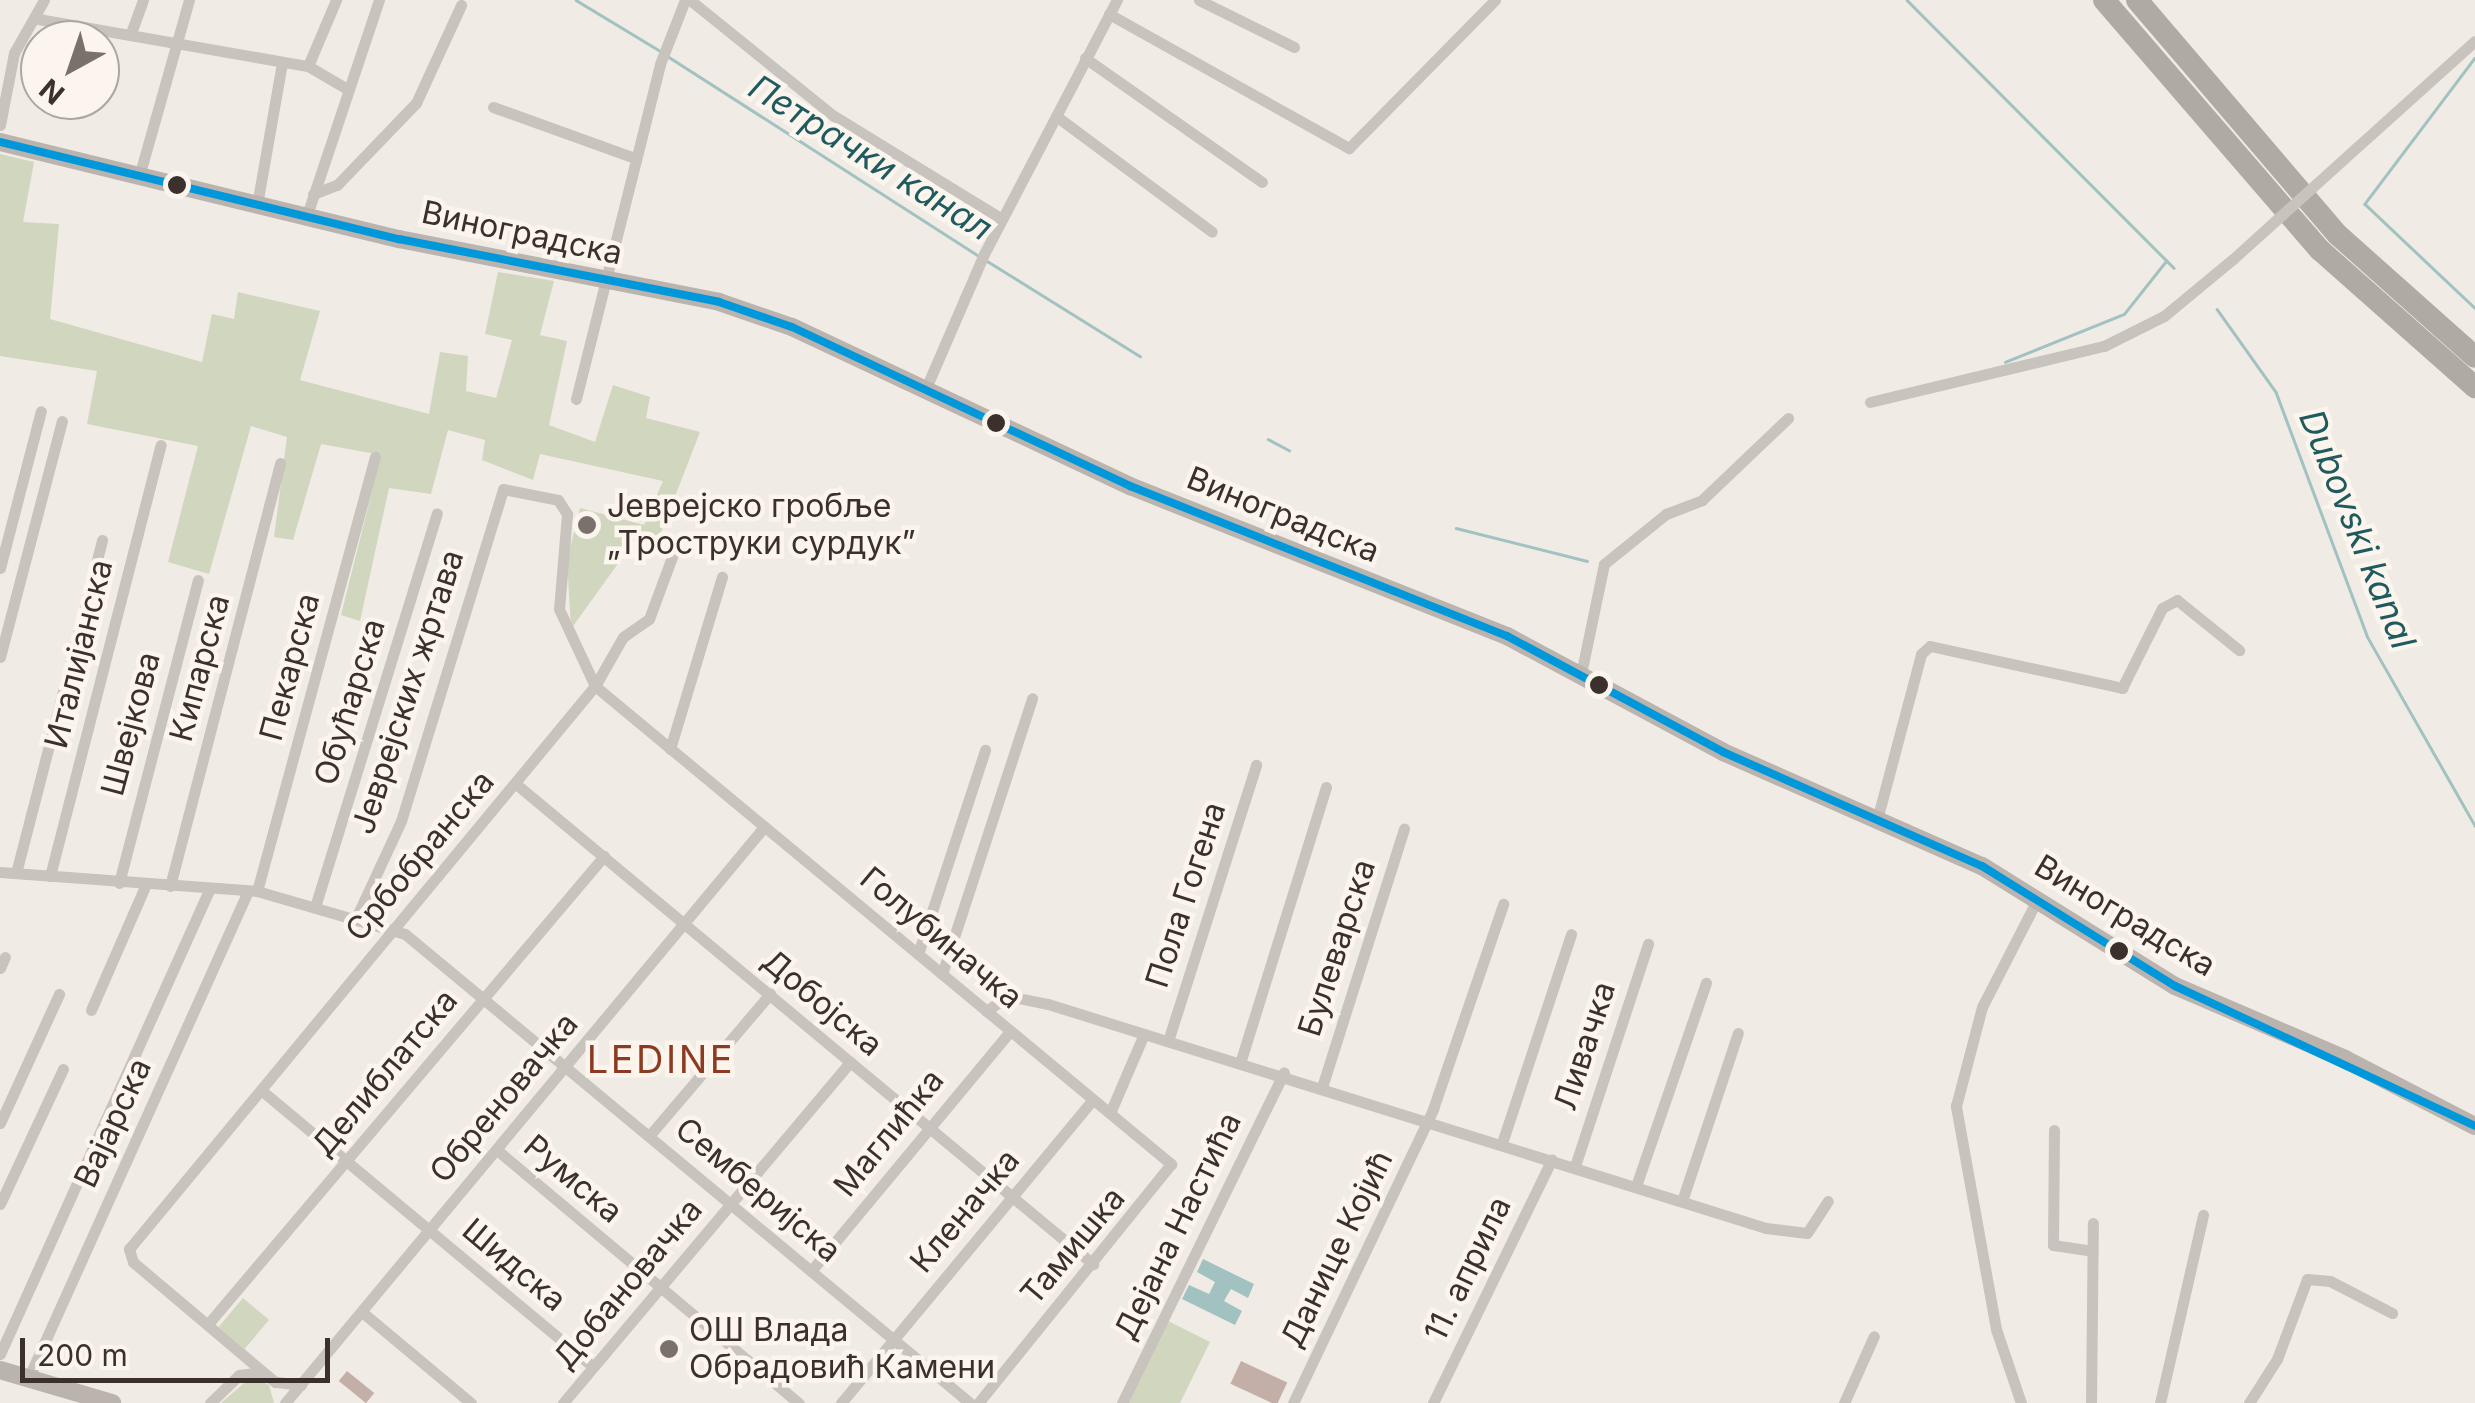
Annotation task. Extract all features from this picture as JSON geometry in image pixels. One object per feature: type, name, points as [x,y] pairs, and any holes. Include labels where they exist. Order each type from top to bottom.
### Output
[{"type":"highway","points":[[2104,0],[2320,250],[2475,387]]},
{"type":"highway","points":[[2137,0],[2338,235],[2475,357]]},
{"type":"street","points":[[0,125],[14,53],[38,18],[44,0]]},
{"type":"street","points":[[130,32],[143,0]]},
{"type":"street","points":[[140,173],[190,0]]},
{"type":"street","points":[[308,66],[336,0]]},
{"type":"street","points":[[310,203],[344,87],[379,0]]},
{"type":"street","points":[[576,400],[660,64],[687,0],[834,116],[1002,218]]},
{"type":"street","points":[[926,388],[981,260],[1118,0]]},
{"type":"street","points":[[1198,0],[1294,47]]},
{"type":"street","points":[[1109,14],[1349,148],[1495,0]]},
{"type":"street","points":[[310,203],[337,185],[416,102],[461,5]]},
{"type":"street","points":[[38,18],[308,66],[344,87]]},
{"type":"street","points":[[1870,402],[2104,346],[2164,316],[2233,259],[2475,41]]},
{"type":"street","points":[[1085,58],[1262,182]]},
{"type":"street","points":[[258,199],[282,63]]},
{"type":"street","points":[[493,107],[635,158]]},
{"type":"street","points":[[1056,116],[1212,232]]},
{"type":"street","name":"Виноградска","points":[[0,142],[258,199],[310,203],[604,281],[748,311],[926,388],[1130,486],[1462,616],[1581,674],[1722,752],[1878,816],[2038,898],[2160,978],[2475,1126]]},
{"type":"street","points":[[0,568],[41,411]]},
{"type":"street","points":[[1581,674],[1604,564],[1666,514],[1702,500],[1788,418]]},
{"type":"street","points":[[0,658],[62,421]]},
{"type":"street","name":"Италијанска","points":[[50,876],[161,445]]},
{"type":"street","name":"Пекарска","points":[[252,891],[375,457]]},
{"type":"street","name":"Кипарска","points":[[170,886],[280,463]]},
{"type":"street","name":"Јеврејских жртава","points":[[356,918],[400,821],[511,485],[566,507],[558,605],[595,686]]},
{"type":"street","name":"Обућарска","points":[[316,907],[437,513]]},
{"type":"street","points":[[16,873],[102,540]]},
{"type":"street","name":"Србобранска","points":[[208,1324],[129,1253],[595,686],[624,637],[653,614],[673,554]]},
{"type":"street","points":[[670,749],[722,576]]},
{"type":"street","name":"Швејкова","points":[[119,882],[198,580]]},
{"type":"street","points":[[1878,816],[1922,654],[1930,646],[2122,688],[2162,608],[2178,600],[2238,650]]},
{"type":"street","name":"Голубиначка","points":[[595,686],[1110,1113],[1171,1171]]},
{"type":"street","points":[[942,974],[1032,698]]},
{"type":"street","points":[[918,954],[984,750]]},
{"type":"street","name":"Пола Гогена","points":[[1168,1041],[1256,765]]},
{"type":"street","name":"Добојска","points":[[516,784],[1093,1264]]},
{"type":"street","points":[[1241,1060],[1326,787]]},
{"type":"street","name":"Обреновачка","points":[[270,1378],[284,1403],[764,827]]},
{"type":"street","name":"Булеварска","points":[[1323,1084],[1404,829]]},
{"type":"street","name":"Делиблатска","points":[[208,1324],[604,856]]},
{"type":"street","name":"Семберијска","points":[[0,872],[252,891],[395,930],[484,998],[974,1403]]},
{"type":"street","points":[[90,1010],[146,884]]},
{"type":"street","points":[[0,1354],[210,888]]},
{"type":"street","name":"Вајарска","points":[[28,1378],[252,891]]},
{"type":"street","points":[[2021,1403],[1996,1329],[1956,1106],[1977,1018],[2038,898]]},
{"type":"street","name":"Данице Којић","points":[[1294,1403],[1429,1119],[1502,904]]},
{"type":"street","points":[[1502,1143],[1571,934]]},
{"type":"street","name":"Ливачка","points":[[1575,1166],[1648,944]]},
{"type":"street","points":[[1636,1186],[1706,983]]},
{"type":"street","points":[[0,1123],[58,994]]},
{"type":"street","points":[[649,1136],[770,994]]},
{"type":"street","points":[[986,1011],[1016,996],[1323,1084],[1682,1202],[1807,1234],[1828,1201]]},
{"type":"street","name":"Маглићка","points":[[811,1270],[1010,1031]]},
{"type":"street","points":[[1682,1202],[1738,1033]]},
{"type":"street","points":[[1110,1113],[1144,1034]]},
{"type":"street","name":"Добановачка","points":[[563,1403],[850,1062]]},
{"type":"street","points":[[0,1204],[63,1069]]},
{"type":"street","name":"Дејана Настића","points":[[1122,1403],[1284,1072]]},
{"type":"street","name":"Шидска","points":[[261,1090],[593,1368]]},
{"type":"street","name":"Кленачка","points":[[841,1403],[1093,1100]]},
{"type":"street","points":[[2054,1130],[2054,1248],[2093,1251]]},
{"type":"street","name":"Румска","points":[[497,1150],[799,1403]]},
{"type":"street","name":"11. априла","points":[[1433,1403],[1552,1158]]},
{"type":"street","name":"Тамишка","points":[[974,1403],[1171,1171]]},
{"type":"street","points":[[2160,1403],[2202,1215]]},
{"type":"street","points":[[2092,1403],[2093,1223]]},
{"type":"street","points":[[2249,1403],[2279,1354],[2307,1279],[2330,1282],[2392,1313]]},
{"type":"street","points":[[362,1312],[471,1403]]},
{"type":"street","points":[[208,1324],[270,1378]]},
{"type":"street","points":[[1844,1403],[1874,1336]]},
{"type":"street","points":[[210,1403],[232,1379],[238,1362],[232,1345]]},
{"type":"street","points":[[0,1370],[112,1403]]},
{"type":"street","points":[[232,1379],[270,1378],[301,1385]]},
{"type":"green space","points":[[0,154],[34,162],[23,222],[59,224],[50,319],[202,362],[212,314],[234,319],[238,292],[320,311],[300,380],[429,414],[440,352],[468,356],[466,391],[496,398],[512,340],[485,334],[498,272],[554,281],[540,335],[567,341],[549,425],[595,442],[613,385],[650,397],[646,418],[700,432],[658,540],[635,540],[571,629],[567,560],[580,508],[644,525],[663,481],[540,454],[533,480],[482,460],[485,440],[448,430],[431,494],[389,488],[360,621],[341,615],[381,455],[321,444],[293,540],[274,537],[287,437],[251,426],[209,574],[168,562],[198,446],[87,424],[97,371],[0,356]]},
{"type":"green space","points":[[243,1298],[269,1320],[245,1349],[219,1327]]},
{"type":"green space","points":[[1166,1320],[1210,1342],[1180,1403],[1125,1403]]},
{"type":"green space","points":[[251,1377],[269,1385],[274,1403],[221,1403]]},
{"type":"water","points":[[1203,1259],[1254,1284],[1248,1298],[1231,1289],[1224,1301],[1242,1311],[1235,1325],[1182,1299],[1189,1285],[1209,1294],[1215,1282],[1197,1272]]},
{"type":"building","points":[[1241,1361],[1287,1383],[1278,1403],[1230,1384]]},
{"type":"building","points":[[347,1371],[374,1393],[366,1403],[339,1381]]},
{"type":"waterway","name":"Петрачки канал","points":[[576,0],[662,52]]},
{"type":"waterway","name":"Dubovski kanal","points":[[1907,0],[2174,268]]},
{"type":"waterway","name":"Петрачки канал","points":[[669,57],[977,255]]},
{"type":"waterway","points":[[2475,58],[2365,204],[2475,308]]},
{"type":"waterway","name":"Петрачки канал","points":[[984,259],[1140,356]]},
{"type":"waterway","points":[[2005,362],[2124,314],[2166,261]]},
{"type":"waterway","name":"Dubovski kanal","points":[[2217,309],[2276,392],[2367,636],[2475,825]]},
{"type":"waterway","points":[[1268,439],[1289,450]]},
{"type":"waterway","points":[[1456,528],[1587,561]]},
{"type":"transit line","points":[[0,142],[399,239],[719,302],[792,327],[1130,486],[1507,636],[1723,752],[1982,866],[2175,986],[2475,1126]]},
{"type":"place","name":"Јеврејско гробље „Троструки сурдук”","points":[[587,525]]},
{"type":"place","name":"ОШ Влада Обрадовић Камени","points":[[669,1349]]},
{"type":"district","name":"LEDINE","points":[[661,1060]]}]
